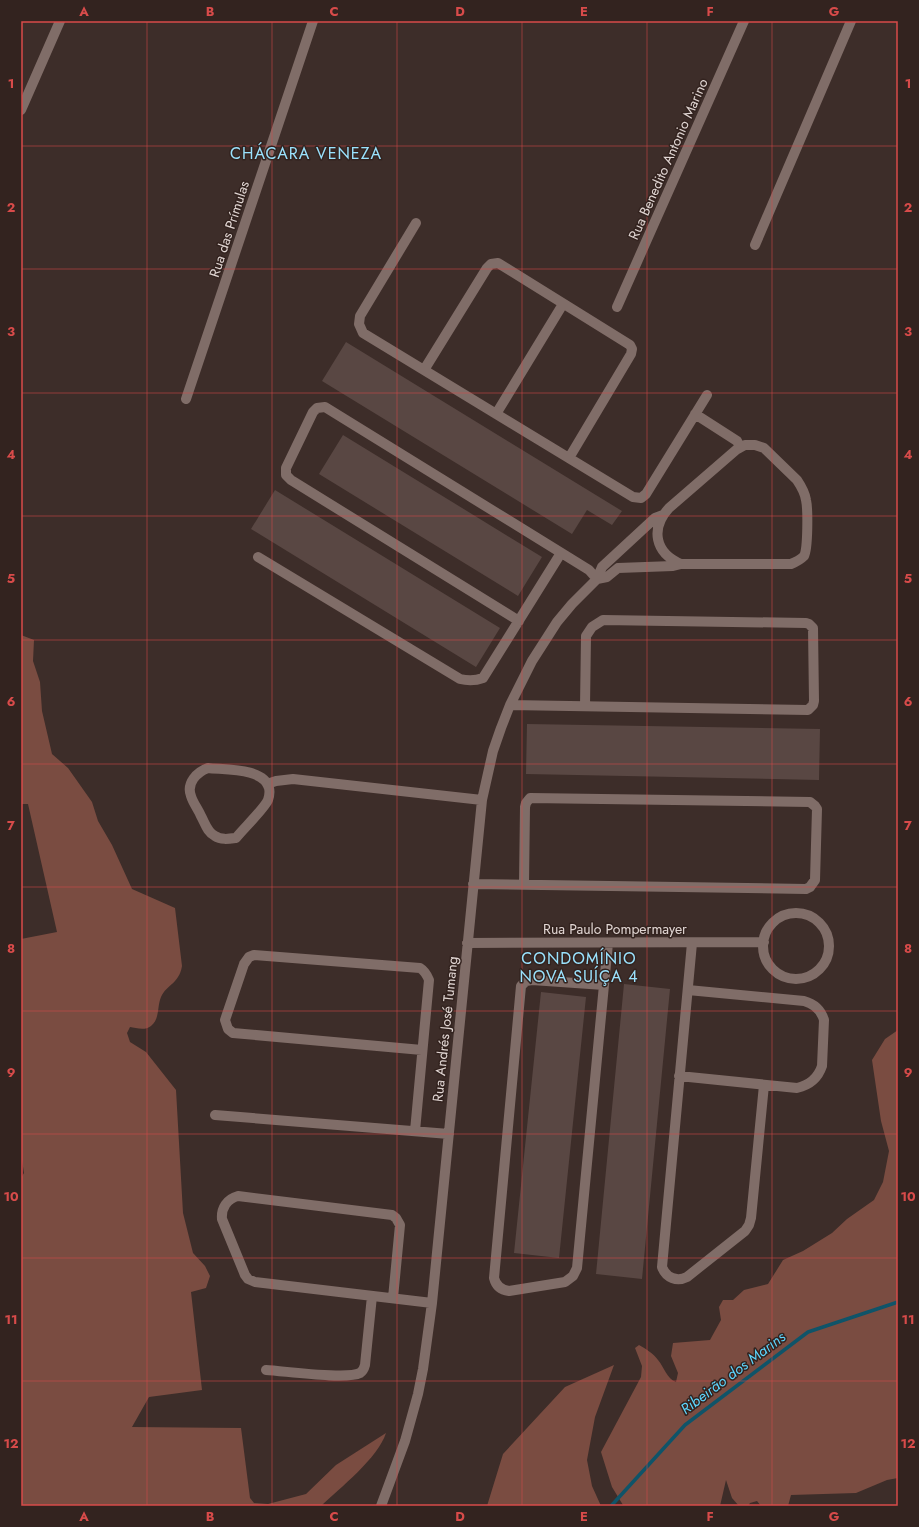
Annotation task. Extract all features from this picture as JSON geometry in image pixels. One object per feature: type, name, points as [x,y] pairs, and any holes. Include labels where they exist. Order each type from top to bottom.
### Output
[{"type":"street","points":[[21,110],[60,21]]},
{"type":"street","name":"Rua das Prímulas","points":[[186,399],[313,21]]},
{"type":"street","name":"Rua Benedito Antonio Marino","points":[[617,307],[744,21]]},
{"type":"street","points":[[755,245],[850,21]]},
{"type":"street","points":[[416,223],[360,316],[358,324],[363,333],[633,497],[641,498],[646,494],[707,395]]},
{"type":"street","points":[[424,370],[487,268],[491,264],[498,263],[630,345],[632,349],[631,354],[570,458]]},
{"type":"street","points":[[496,414],[563,304]]},
{"type":"street","points":[[519,621],[290,480],[286,475],[286,468],[313,412],[318,408],[325,407],[589,570],[597,579]]},
{"type":"street","points":[[695,414],[737,440],[740,447]]},
{"type":"street","points":[[597,579],[607,577],[618,568],[673,566],[681,564],[791,564],[800,560],[806,552],[807,543],[806,501],[797,480],[760,446],[751,444],[740,447],[674,503],[663,515],[658,528],[658,541],[667,556],[673,561],[681,564]]},
{"type":"street","points":[[597,579],[602,568],[655,518],[663,515]]},
{"type":"street","points":[[258,557],[460,679],[475,681],[483,678],[561,553]]},
{"type":"street","name":"Rua Andrés José Tumang","points":[[381,1506],[404,1441],[418,1394],[423,1370],[432,1303],[482,800],[493,751],[510,705],[532,661],[544,641],[572,604],[597,579]]},
{"type":"street","points":[[510,705],[808,710],[813,705],[814,701],[813,628],[806,623],[603,620],[588,631],[585,641],[585,706]]},
{"type":"street","points":[[208,768],[253,773],[264,779],[267,784],[269,790],[268,801],[236,838],[228,839],[214,836],[209,831],[191,796],[190,789],[194,777],[198,773],[208,768]]},
{"type":"street","points":[[267,784],[280,780],[293,779],[482,800]]},
{"type":"street","points":[[473,884],[806,889],[810,887],[815,880],[817,809],[810,802],[530,798],[525,807],[524,884]]},
{"type":"street","points":[[796,913],[812,917],[823,928],[829,942],[829,950],[824,965],[818,971],[808,977],[796,979],[781,975],[769,965],[766,958],[764,942],[765,935],[774,922],[785,916],[796,913]]},
{"type":"street","name":"Rua Paulo Pompermayer","points":[[467,943],[764,942]]},
{"type":"street","points":[[604,985],[532,980],[526,981],[521,986],[494,1278],[497,1285],[502,1290],[509,1291],[565,1282],[573,1276],[577,1268],[604,985],[608,943]]},
{"type":"street","points":[[692,943],[662,1267],[667,1276],[680,1280],[688,1277],[745,1231],[749,1225],[751,1218],[764,1085]]},
{"type":"street","points":[[415,1131],[429,980],[425,972],[420,968],[254,954],[249,957],[244,964],[225,1020],[228,1029],[233,1033],[422,1050]]},
{"type":"street","points":[[679,1076],[797,1088],[808,1084],[817,1076],[822,1066],[825,1026],[819,1009],[815,1005],[804,1001],[688,990]]},
{"type":"street","points":[[215,1115],[448,1134]]},
{"type":"street","points":[[393,1298],[400,1225],[396,1218],[392,1215],[238,1196],[230,1199],[224,1206],[222,1219],[244,1275],[248,1279],[255,1282],[432,1303]]},
{"type":"street","points":[[266,1370],[339,1376],[363,1371],[365,1365],[372,1296]]},
{"type":"shaded area","points":[[21,635],[34,640],[33,661],[40,682],[42,711],[52,754],[68,768],[92,802],[98,821],[112,845],[132,889],[175,908],[182,966],[180,972],[176,980],[166,989],[161,997],[154,1023],[149,1028],[140,1029],[130,1027],[127,1033],[130,1042],[146,1052],[176,1090],[183,1213],[193,1253],[205,1266],[210,1276],[206,1288],[191,1292],[202,1390],[149,1397],[132,1427],[241,1428],[250,1498],[254,1503],[268,1504],[306,1494],[336,1465],[386,1433],[382,1443],[367,1462],[348,1482],[321,1506],[21,1506],[21,1178],[24,1173],[21,1154],[21,939],[57,932],[28,804],[21,804]]},
{"type":"shaded area","points":[[898,1030],[898,1478],[887,1480],[856,1493],[791,1495],[788,1506],[761,1506],[757,1501],[750,1503],[748,1506],[739,1506],[732,1498],[726,1480],[720,1506],[623,1505],[612,1487],[601,1452],[641,1377],[642,1366],[635,1348],[639,1345],[652,1353],[668,1376],[676,1382],[678,1373],[671,1356],[673,1343],[710,1340],[721,1320],[719,1307],[723,1300],[733,1300],[744,1290],[768,1284],[783,1260],[803,1251],[832,1233],[847,1219],[874,1200],[883,1182],[889,1151],[881,1121],[872,1060],[885,1039]]},
{"type":"shaded area","points":[[614,1365],[595,1417],[587,1460],[592,1486],[601,1506],[487,1506],[503,1454],[565,1387]]},
{"type":"building","points":[[346,342],[622,511],[612,525],[587,510],[572,534],[322,381]]},
{"type":"building","points":[[343,435],[542,557],[518,596],[319,474]]},
{"type":"building","points":[[275,490],[500,628],[476,667],[251,529]]},
{"type":"building","points":[[527,724],[820,729],[819,780],[526,774]]},
{"type":"building","points":[[624,984],[670,989],[642,1279],[596,1274]]},
{"type":"building","points":[[541,992],[586,997],[559,1258],[514,1253]]},
{"type":"waterway","name":"Ribeirão dos Marins","points":[[611,1506],[685,1425],[808,1332],[898,1302]]},
{"type":"district","name":"CHÁCARA VENEZA","points":[[306,153]]},
{"type":"district","name":"CONDOMÍNIO NOVA SUÍÇA 4","points":[[579,967]]}]
